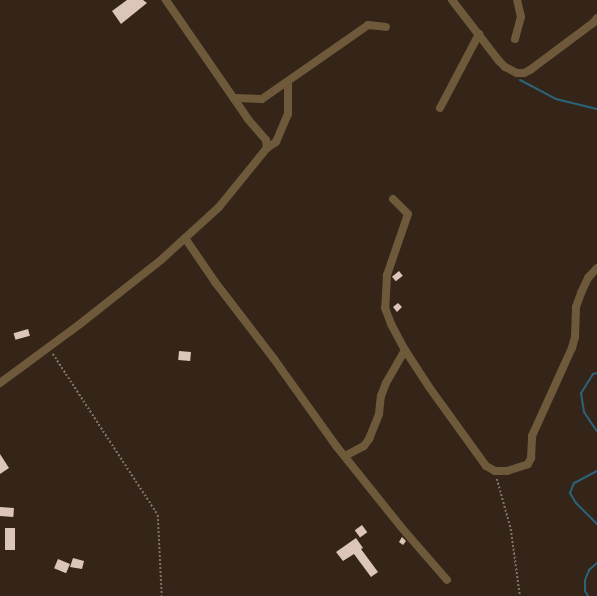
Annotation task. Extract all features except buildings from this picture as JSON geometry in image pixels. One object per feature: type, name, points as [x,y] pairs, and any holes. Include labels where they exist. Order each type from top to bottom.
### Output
[{"type":"street","points":[[166,0],[248,119],[266,140],[267,148]]},
{"type":"street","points":[[452,0],[462,16],[479,34],[505,67],[517,73],[524,73],[593,23],[597,18]]},
{"type":"street","points":[[515,39],[521,17],[517,0]]},
{"type":"street","points":[[234,98],[262,99],[368,26],[386,26]]},
{"type":"street","points":[[440,108],[479,34]]},
{"type":"street","points":[[0,383],[123,292],[219,207],[267,148],[276,142],[288,114],[288,82]]},
{"type":"street","points":[[393,199],[408,214],[387,275],[385,308],[405,350],[486,466],[495,471],[507,471],[528,464],[532,436],[572,348],[575,338],[576,307],[588,278],[597,268]]},
{"type":"street","points":[[185,238],[215,282],[345,456],[401,527],[447,580]]},
{"type":"street","points":[[345,456],[364,446],[369,439],[379,414],[381,396],[386,383],[405,350]]},
{"type":"path","points":[[48,347],[158,515],[162,596]]},
{"type":"path","points":[[495,471],[511,529],[520,596]]},
{"type":"waterway","points":[[520,80],[556,99],[597,109]]},
{"type":"waterway","points":[[597,373],[593,374],[581,393],[584,412],[597,431]]},
{"type":"waterway","points":[[597,471],[574,483],[570,493],[576,503],[597,524]]},
{"type":"waterway","points":[[588,596],[585,591],[585,580],[589,570],[597,563]]}]
